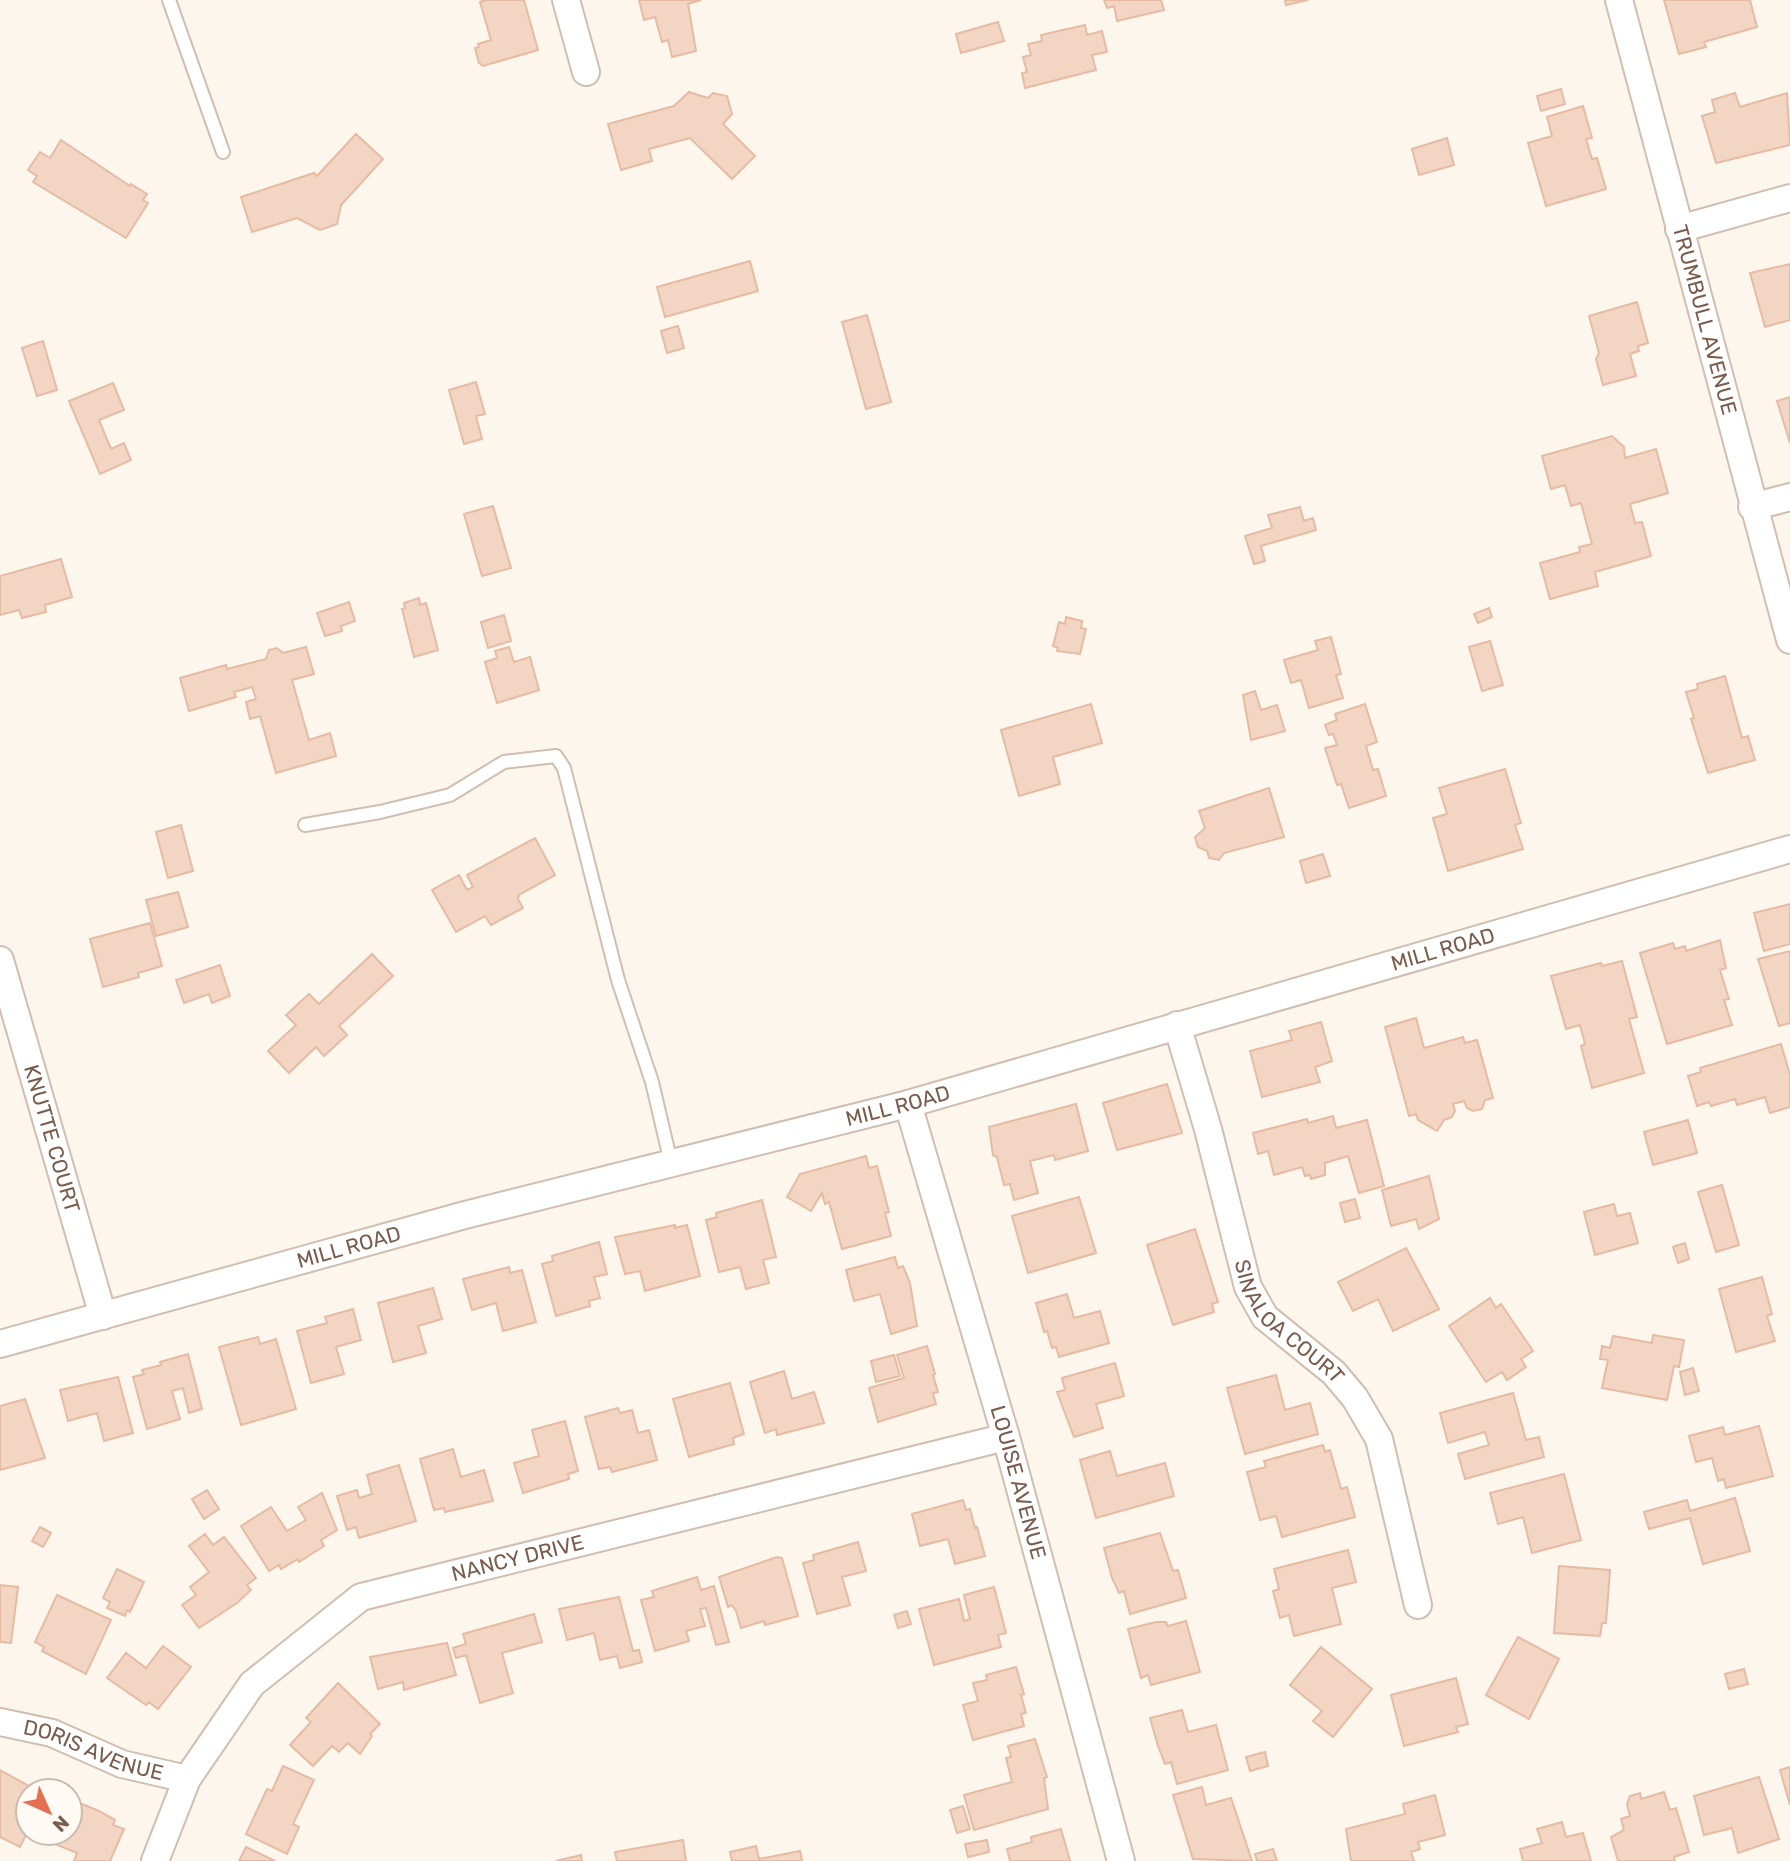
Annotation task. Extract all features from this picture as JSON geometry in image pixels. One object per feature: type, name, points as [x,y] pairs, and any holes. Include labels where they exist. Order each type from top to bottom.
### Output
[{"type":"street","points":[[566,0],[586,72]]},
{"type":"street","name":"TRUMBULL AVENUE","points":[[1619,0],[1752,507],[1790,640]]},
{"type":"street","points":[[1679,229],[1790,198]]},
{"type":"street","points":[[1752,507],[1790,497]]},
{"type":"street","name":"MILL ROAD","points":[[0,1344],[465,1215],[908,1104],[1790,849]]},
{"type":"street","name":"KNUTTE COURT","points":[[0,960],[103,1316]]},
{"type":"street","name":"SINALOA COURT","points":[[1177,1025],[1208,1129],[1248,1287],[1265,1317],[1334,1373],[1355,1398],[1378,1439],[1418,1605]]},
{"type":"street","name":"LOUISE AVENUE","points":[[908,1104],[1006,1437],[1121,1861]]},
{"type":"street","name":"NANCY DRIVE","points":[[155,1861],[187,1779],[252,1684],[361,1597],[1006,1437]]},
{"type":"street","name":"DORIS AVENUE","points":[[0,1722],[52,1733],[122,1764],[187,1779]]},
{"type":"lane","points":[[169,0],[223,152]]},
{"type":"lane","points":[[305,825],[380,812],[450,794],[504,762],[556,756],[564,768],[618,979],[652,1082],[671,1164]]},
{"type":"building","points":[[524,0],[538,50],[483,66],[479,63],[475,48],[479,47],[478,44],[491,40],[480,2]]},
{"type":"building","points":[[639,0],[701,0],[688,4],[696,51],[672,57],[668,40],[662,42],[655,17],[644,20]]},
{"type":"building","points":[[1104,0],[1161,0],[1164,10],[1117,21],[1114,6],[1107,8]]},
{"type":"building","points":[[1285,0],[1308,0],[1286,5]]},
{"type":"building","points":[[1664,0],[1750,0],[1757,27],[1704,42],[1706,47],[1679,54]]},
{"type":"building","points":[[998,22],[1004,41],[961,53],[956,34]]},
{"type":"building","points":[[1085,25],[1087,35],[1102,31],[1107,52],[1092,55],[1096,70],[1025,88],[1022,73],[1027,72],[1023,57],[1031,55],[1028,44],[1042,41],[1041,35]]},
{"type":"building","points":[[1561,89],[1565,104],[1541,111],[1537,96]]},
{"type":"building","points":[[689,92],[708,98],[713,93],[727,96],[732,114],[723,124],[755,156],[732,179],[690,138],[649,149],[652,161],[621,170],[608,124],[674,106]]},
{"type":"building","points":[[1735,93],[1740,107],[1787,93],[1790,145],[1716,163],[1702,116],[1715,112],[1712,100]]},
{"type":"building","points":[[1583,106],[1592,138],[1586,139],[1592,159],[1597,158],[1606,189],[1546,206],[1528,143],[1552,136],[1547,117]]},
{"type":"building","points":[[356,134],[383,159],[341,205],[337,224],[320,230],[297,218],[252,232],[241,197],[314,173],[317,176]]},
{"type":"building","points":[[1447,138],[1454,165],[1419,175],[1412,149]]},
{"type":"building","points":[[61,140],[130,186],[131,184],[147,194],[143,200],[148,203],[126,238],[33,182],[37,176],[28,170],[40,152],[50,158]]},
{"type":"building","points":[[750,261],[758,291],[665,317],[657,287]]},
{"type":"building","points":[[1790,264],[1790,320],[1765,327],[1750,273]]},
{"type":"building","points":[[1637,302],[1648,343],[1638,346],[1639,351],[1630,354],[1636,376],[1603,385],[1596,359],[1599,353],[1589,316]]},
{"type":"building","points":[[867,315],[891,402],[866,409],[842,322]]},
{"type":"building","points":[[678,326],[684,348],[667,353],[661,331]]},
{"type":"building","points":[[43,341],[57,390],[37,396],[22,348]]},
{"type":"building","points":[[476,382],[485,414],[476,416],[482,439],[464,444],[449,390]]},
{"type":"building","points":[[113,383],[124,410],[99,420],[111,449],[124,443],[131,460],[100,474],[69,401]]},
{"type":"building","points":[[1790,397],[1790,443],[1777,401]]},
{"type":"building","points":[[1612,436],[1624,447],[1625,458],[1656,449],[1668,493],[1630,504],[1635,523],[1642,522],[1651,556],[1595,572],[1598,586],[1550,599],[1540,563],[1580,552],[1579,547],[1592,544],[1581,503],[1571,506],[1565,485],[1551,489],[1542,456]]},
{"type":"building","points":[[493,506],[511,568],[482,576],[464,514]]},
{"type":"building","points":[[1300,507],[1304,521],[1313,518],[1316,530],[1261,546],[1265,561],[1254,564],[1245,536],[1272,528],[1268,515]]},
{"type":"building","points":[[61,559],[72,597],[45,605],[46,612],[22,618],[19,610],[0,615],[0,576]]},
{"type":"building","points":[[419,598],[420,605],[426,603],[438,650],[414,657],[402,609],[405,608],[404,603]]},
{"type":"building","points":[[349,602],[355,621],[341,626],[342,631],[325,636],[317,613]]},
{"type":"building","points":[[1489,608],[1492,617],[1478,623],[1474,614]]},
{"type":"building","points":[[504,615],[511,641],[488,648],[481,622]]},
{"type":"building","points":[[1066,617],[1082,621],[1081,628],[1086,629],[1080,654],[1057,651],[1058,648],[1053,646],[1059,622],[1065,624]]},
{"type":"building","points":[[1331,637],[1341,674],[1336,675],[1343,698],[1309,708],[1301,680],[1291,683],[1284,660],[1318,650],[1315,641]]},
{"type":"building","points":[[1490,641],[1503,685],[1482,691],[1469,647]]},
{"type":"building","points":[[306,647],[314,674],[292,680],[309,740],[330,733],[336,756],[276,773],[260,716],[250,719],[246,702],[256,699],[252,687],[234,692],[236,697],[189,711],[180,678],[226,665],[227,669],[266,659],[269,650],[277,648],[283,653]]},
{"type":"building","points":[[509,647],[514,662],[530,657],[539,690],[497,703],[485,662],[497,658],[495,651]]},
{"type":"building","points":[[1725,676],[1742,738],[1748,736],[1755,760],[1708,773],[1691,719],[1694,718],[1686,692],[1698,689],[1697,684]]},
{"type":"building","points":[[1255,691],[1261,710],[1277,705],[1285,731],[1251,740],[1243,695]]},
{"type":"building","points":[[1091,704],[1102,743],[1053,757],[1060,784],[1019,796],[1001,730]]},
{"type":"building","points":[[1365,704],[1377,742],[1366,746],[1373,770],[1378,769],[1386,796],[1349,808],[1341,784],[1337,785],[1325,748],[1337,745],[1333,734],[1329,735],[1325,725],[1337,720],[1335,714]]},
{"type":"building","points":[[1505,769],[1521,823],[1515,825],[1523,849],[1448,871],[1433,818],[1447,814],[1439,788]]},
{"type":"building","points":[[1269,788],[1284,837],[1224,853],[1219,860],[1209,858],[1207,851],[1198,847],[1195,837],[1205,828],[1199,811]]},
{"type":"building","points":[[181,825],[193,871],[168,878],[156,832]]},
{"type":"building","points":[[535,838],[555,875],[519,895],[518,899],[523,908],[491,925],[485,916],[456,932],[432,890],[459,875],[467,890],[473,887],[467,875]]},
{"type":"building","points":[[1323,854],[1330,876],[1306,883],[1300,861]]},
{"type":"building","points":[[178,892],[188,927],[156,936],[146,900]]},
{"type":"building","points":[[1790,904],[1790,944],[1764,951],[1754,913]]},
{"type":"building","points":[[150,923],[162,966],[138,973],[139,977],[103,987],[90,939]]},
{"type":"building","points":[[1720,940],[1726,968],[1720,970],[1729,999],[1724,1000],[1732,1025],[1667,1044],[1640,953],[1673,943],[1675,949],[1685,946],[1686,951]]},
{"type":"building","points":[[1790,951],[1790,1023],[1779,1026],[1758,959]]},
{"type":"building","points":[[372,954],[393,976],[339,1026],[347,1035],[324,1056],[316,1047],[289,1073],[268,1051],[296,1025],[286,1015],[309,994],[319,1004]]},
{"type":"building","points":[[1622,961],[1637,1017],[1629,1019],[1644,1073],[1592,1088],[1581,1046],[1585,1044],[1580,1025],[1566,1029],[1551,976],[1601,963],[1602,966]]},
{"type":"building","points":[[220,965],[230,996],[212,1003],[209,994],[184,1003],[176,980]]},
{"type":"building","points":[[1416,1018],[1424,1048],[1463,1037],[1465,1043],[1477,1040],[1493,1098],[1485,1100],[1482,1109],[1473,1111],[1467,1108],[1464,1101],[1453,1104],[1455,1111],[1452,1117],[1444,1120],[1437,1131],[1418,1120],[1416,1114],[1409,1116],[1385,1027]]},
{"type":"building","points":[[1321,1022],[1332,1061],[1315,1067],[1320,1082],[1262,1097],[1250,1051],[1292,1040],[1289,1031]]},
{"type":"building","points":[[1781,1044],[1790,1075],[1790,1107],[1770,1113],[1765,1097],[1737,1105],[1735,1099],[1711,1106],[1709,1102],[1697,1106],[1688,1076],[1701,1072],[1700,1068]]},
{"type":"building","points":[[1167,1084],[1182,1133],[1117,1150],[1103,1103]]},
{"type":"building","points":[[1076,1104],[1088,1151],[1055,1160],[1054,1155],[1030,1161],[1038,1193],[1014,1200],[1010,1184],[1004,1185],[997,1157],[993,1155],[989,1127]]},
{"type":"building","points":[[1333,1116],[1336,1128],[1367,1120],[1384,1186],[1359,1193],[1348,1156],[1325,1163],[1325,1175],[1311,1179],[1310,1175],[1305,1176],[1302,1167],[1274,1175],[1268,1151],[1258,1154],[1253,1133],[1307,1119],[1308,1123]]},
{"type":"building","points":[[1688,1120],[1697,1153],[1653,1165],[1644,1132]]},
{"type":"building","points":[[866,1156],[869,1168],[877,1166],[889,1212],[885,1213],[891,1236],[842,1249],[829,1202],[825,1204],[822,1193],[811,1211],[787,1197],[800,1174]]},
{"type":"building","points":[[1429,1176],[1439,1219],[1419,1229],[1416,1219],[1391,1226],[1382,1190]]},
{"type":"building","points":[[1722,1185],[1739,1245],[1716,1252],[1698,1192]]},
{"type":"building","points":[[1079,1197],[1096,1253],[1028,1273],[1012,1216]]},
{"type":"building","points":[[1355,1199],[1360,1218],[1345,1222],[1340,1203]]},
{"type":"building","points":[[762,1200],[776,1257],[763,1260],[769,1283],[746,1289],[740,1267],[719,1272],[706,1220],[717,1217],[716,1213]]},
{"type":"building","points":[[1614,1204],[1617,1216],[1630,1213],[1638,1243],[1595,1255],[1584,1212]]},
{"type":"building","points":[[675,1225],[675,1228],[687,1225],[700,1276],[645,1291],[640,1271],[625,1274],[615,1237]]},
{"type":"building","points":[[1195,1229],[1218,1302],[1212,1304],[1214,1312],[1173,1325],[1147,1245]]},
{"type":"building","points":[[599,1242],[607,1274],[594,1277],[600,1298],[589,1301],[590,1306],[556,1316],[542,1264],[553,1261],[552,1256]]},
{"type":"building","points":[[1685,1243],[1689,1259],[1678,1263],[1673,1247]]},
{"type":"building","points":[[1406,1248],[1439,1309],[1393,1331],[1378,1299],[1353,1311],[1338,1282]]},
{"type":"building","points":[[895,1257],[898,1268],[903,1266],[910,1283],[917,1326],[891,1334],[880,1294],[854,1301],[846,1270]]},
{"type":"building","points":[[509,1267],[510,1273],[522,1270],[536,1322],[503,1331],[496,1303],[472,1310],[463,1279]]},
{"type":"building","points":[[1762,1277],[1772,1314],[1767,1316],[1775,1341],[1736,1352],[1719,1289]]},
{"type":"building","points":[[433,1288],[442,1319],[418,1326],[426,1353],[393,1362],[378,1303]]},
{"type":"building","points":[[1067,1294],[1074,1318],[1100,1311],[1109,1343],[1059,1357],[1056,1347],[1052,1348],[1047,1331],[1044,1332],[1036,1303]]},
{"type":"building","points":[[1490,1298],[1496,1308],[1501,1304],[1533,1351],[1521,1359],[1526,1367],[1507,1380],[1502,1372],[1486,1382],[1449,1326]]},
{"type":"building","points":[[353,1309],[361,1340],[336,1347],[344,1374],[311,1383],[297,1331],[327,1323],[325,1317]]},
{"type":"building","points":[[1653,1335],[1684,1340],[1679,1367],[1674,1366],[1667,1400],[1602,1388],[1608,1360],[1600,1359],[1602,1346],[1610,1348],[1613,1336],[1652,1343]]},
{"type":"building","points":[[258,1337],[260,1344],[276,1339],[296,1409],[241,1425],[219,1347]]},
{"type":"building","points":[[927,1346],[938,1392],[933,1393],[936,1404],[878,1422],[869,1388],[904,1378],[897,1355]]},
{"type":"building","points":[[188,1354],[202,1409],[189,1413],[183,1388],[172,1391],[180,1419],[147,1429],[133,1377],[144,1374],[142,1370],[161,1365],[160,1362]]},
{"type":"building","points":[[894,1355],[900,1376],[876,1382],[871,1361]]},
{"type":"building","points":[[1115,1363],[1124,1396],[1096,1404],[1103,1428],[1074,1437],[1057,1392],[1065,1390],[1062,1378]]},
{"type":"building","points":[[1693,1368],[1699,1391],[1685,1395],[1680,1372]]},
{"type":"building","points":[[784,1371],[792,1399],[814,1392],[824,1423],[777,1435],[776,1429],[765,1433],[750,1382]]},
{"type":"building","points":[[1276,1375],[1285,1410],[1310,1403],[1318,1434],[1245,1454],[1227,1388]]},
{"type":"building","points":[[118,1377],[133,1433],[104,1441],[97,1413],[68,1421],[60,1390]]},
{"type":"building","points":[[730,1383],[744,1434],[733,1438],[734,1444],[689,1457],[673,1399]]},
{"type":"building","points":[[1513,1393],[1526,1440],[1539,1437],[1544,1457],[1465,1479],[1458,1454],[1489,1445],[1485,1432],[1448,1443],[1440,1413]]},
{"type":"building","points":[[25,1399],[45,1458],[0,1470],[0,1406]]},
{"type":"building","points":[[618,1408],[620,1413],[632,1410],[638,1433],[649,1430],[657,1460],[612,1472],[610,1467],[599,1469],[585,1417]]},
{"type":"building","points":[[565,1421],[578,1471],[568,1474],[569,1479],[523,1493],[514,1463],[539,1456],[532,1430]]},
{"type":"building","points":[[1759,1426],[1773,1476],[1726,1488],[1724,1479],[1718,1481],[1712,1458],[1696,1462],[1689,1436],[1723,1427],[1725,1435]]},
{"type":"building","points":[[1323,1445],[1325,1452],[1330,1450],[1341,1489],[1347,1487],[1355,1517],[1282,1537],[1276,1516],[1260,1520],[1247,1472],[1266,1467],[1264,1461]]},
{"type":"building","points":[[453,1449],[461,1477],[484,1470],[493,1501],[445,1512],[444,1508],[434,1510],[420,1459]]},
{"type":"building","points":[[1110,1451],[1117,1476],[1165,1463],[1174,1496],[1096,1518],[1080,1460]]},
{"type":"building","points":[[399,1465],[416,1521],[359,1538],[356,1527],[347,1530],[337,1496],[357,1490],[359,1498],[372,1494],[367,1475]]},
{"type":"building","points":[[1564,1474],[1581,1540],[1532,1553],[1523,1517],[1498,1524],[1490,1493]]},
{"type":"building","points":[[207,1490],[219,1509],[204,1519],[192,1499]]},
{"type":"building","points":[[322,1493],[337,1530],[321,1540],[324,1546],[299,1562],[298,1559],[281,1569],[279,1565],[269,1571],[241,1526],[271,1507],[287,1531],[306,1520],[298,1507]]},
{"type":"building","points":[[1735,1498],[1750,1551],[1703,1564],[1690,1518],[1649,1529],[1644,1512],[1687,1500],[1690,1511]]},
{"type":"building","points":[[963,1500],[966,1510],[970,1509],[985,1556],[955,1564],[948,1539],[920,1546],[912,1514]]},
{"type":"building","points":[[40,1527],[51,1533],[43,1547],[32,1541]]},
{"type":"building","points":[[1160,1533],[1173,1571],[1178,1570],[1186,1598],[1130,1614],[1124,1591],[1119,1593],[1112,1578],[1104,1548]]},
{"type":"building","points":[[205,1534],[213,1545],[224,1537],[256,1578],[247,1585],[251,1590],[237,1603],[199,1628],[182,1605],[196,1595],[190,1587],[209,1572],[189,1546]]},
{"type":"building","points":[[858,1542],[866,1571],[842,1577],[850,1605],[817,1614],[803,1563],[814,1560],[813,1555]]},
{"type":"building","points":[[1348,1550],[1356,1582],[1332,1588],[1341,1624],[1294,1636],[1289,1615],[1280,1618],[1273,1591],[1279,1589],[1274,1569]]},
{"type":"building","points":[[777,1557],[782,1558],[798,1616],[765,1625],[764,1621],[741,1628],[736,1611],[732,1605],[728,1607],[719,1577]]},
{"type":"building","points":[[1559,1566],[1610,1570],[1606,1623],[1602,1623],[1600,1636],[1554,1633]]},
{"type":"building","points":[[117,1569],[144,1582],[130,1612],[127,1610],[125,1616],[107,1608],[110,1602],[103,1598]]},
{"type":"building","points":[[697,1577],[701,1590],[714,1586],[729,1642],[716,1645],[706,1608],[700,1609],[705,1626],[686,1631],[689,1641],[655,1651],[641,1600],[654,1597],[652,1591]]},
{"type":"building","points":[[0,1585],[18,1587],[11,1643],[0,1642]]},
{"type":"building","points":[[994,1587],[1006,1633],[998,1635],[1001,1647],[934,1665],[919,1609],[959,1599],[964,1621],[970,1619],[964,1595]]},
{"type":"building","points":[[57,1595],[111,1620],[86,1674],[42,1651],[44,1647],[35,1642]]},
{"type":"building","points":[[619,1597],[633,1651],[639,1650],[642,1662],[620,1668],[617,1656],[600,1660],[594,1633],[567,1640],[559,1609]]},
{"type":"building","points":[[907,1611],[911,1624],[898,1628],[894,1615]]},
{"type":"building","points":[[534,1614],[542,1642],[502,1653],[513,1693],[480,1703],[466,1655],[456,1658],[453,1648],[466,1644],[463,1634]]},
{"type":"building","points":[[1186,1621],[1200,1672],[1151,1685],[1148,1675],[1141,1678],[1128,1629],[1156,1622],[1166,1622],[1168,1626]]},
{"type":"building","points":[[1518,1637],[1559,1659],[1529,1719],[1486,1695]]},
{"type":"building","points":[[447,1643],[456,1675],[404,1690],[403,1682],[378,1689],[370,1657]]},
{"type":"building","points":[[163,1646],[191,1667],[158,1709],[149,1702],[146,1705],[107,1678],[126,1653],[146,1668]]},
{"type":"building","points":[[1321,1647],[1372,1689],[1333,1737],[1313,1721],[1322,1711],[1290,1685]]},
{"type":"building","points":[[1016,1667],[1024,1694],[1021,1695],[1026,1713],[1021,1714],[1024,1726],[973,1740],[963,1705],[978,1701],[973,1683],[987,1680],[986,1675]]},
{"type":"building","points":[[1744,1669],[1748,1684],[1729,1689],[1725,1674]]},
{"type":"building","points":[[1456,1678],[1468,1724],[1456,1727],[1458,1732],[1404,1746],[1391,1695]]},
{"type":"building","points":[[338,1683],[380,1724],[370,1734],[372,1736],[360,1754],[348,1743],[339,1752],[332,1746],[313,1766],[290,1745],[311,1722],[306,1718]]},
{"type":"building","points":[[1182,1710],[1188,1732],[1216,1725],[1228,1770],[1177,1784],[1171,1762],[1165,1764],[1150,1718]]},
{"type":"building","points":[[1035,1739],[1047,1777],[1044,1778],[1048,1809],[974,1830],[964,1795],[1012,1782],[1006,1758],[1011,1757],[1008,1746]]},
{"type":"building","points":[[1265,1752],[1268,1766],[1250,1771],[1246,1757]]},
{"type":"building","points":[[283,1766],[314,1780],[293,1824],[299,1827],[287,1854],[246,1834],[267,1789],[272,1791]]},
{"type":"building","points":[[1790,1767],[1790,1805],[1780,1770]]},
{"type":"building","points":[[0,1770],[14,1778],[14,1844],[0,1837]]},
{"type":"building","points":[[1759,1777],[1779,1839],[1738,1853],[1732,1828],[1704,1835],[1694,1796]]},
{"type":"building","points":[[1202,1787],[1206,1805],[1231,1798],[1252,1861],[1193,1859],[1173,1795]]},
{"type":"building","points":[[1664,1792],[1670,1810],[1676,1808],[1689,1852],[1674,1857],[1675,1861],[1618,1861],[1611,1837],[1624,1830],[1621,1819],[1630,1816],[1627,1804],[1630,1796],[1640,1793],[1641,1799]]},
{"type":"building","points":[[1435,1795],[1445,1835],[1418,1842],[1420,1849],[1411,1852],[1414,1861],[1351,1861],[1346,1829],[1405,1814],[1403,1804]]},
{"type":"building","points":[[84,1805],[115,1820],[113,1825],[124,1829],[110,1861],[74,1861],[77,1853],[62,1847],[84,1847]]},
{"type":"building","points":[[963,1806],[970,1829],[957,1833],[950,1810]]},
{"type":"building","points":[[1562,1822],[1566,1837],[1583,1833],[1591,1861],[1523,1861],[1520,1849],[1542,1843],[1537,1829]]},
{"type":"building","points":[[1061,1829],[1070,1861],[1010,1861],[1007,1849],[1032,1842],[1031,1837]]},
{"type":"building","points":[[683,1840],[686,1861],[617,1861],[615,1852]]},
{"type":"building","points":[[987,1840],[989,1852],[968,1857],[965,1844]]},
{"type":"building","points":[[756,1846],[759,1859],[800,1851],[802,1861],[732,1861],[730,1852]]},
{"type":"building","points":[[246,1847],[275,1861],[239,1861]]},
{"type":"building","points":[[1273,1849],[1277,1861],[1257,1861],[1255,1854]]},
{"type":"building","points":[[581,1855],[582,1861],[556,1861]]}]
